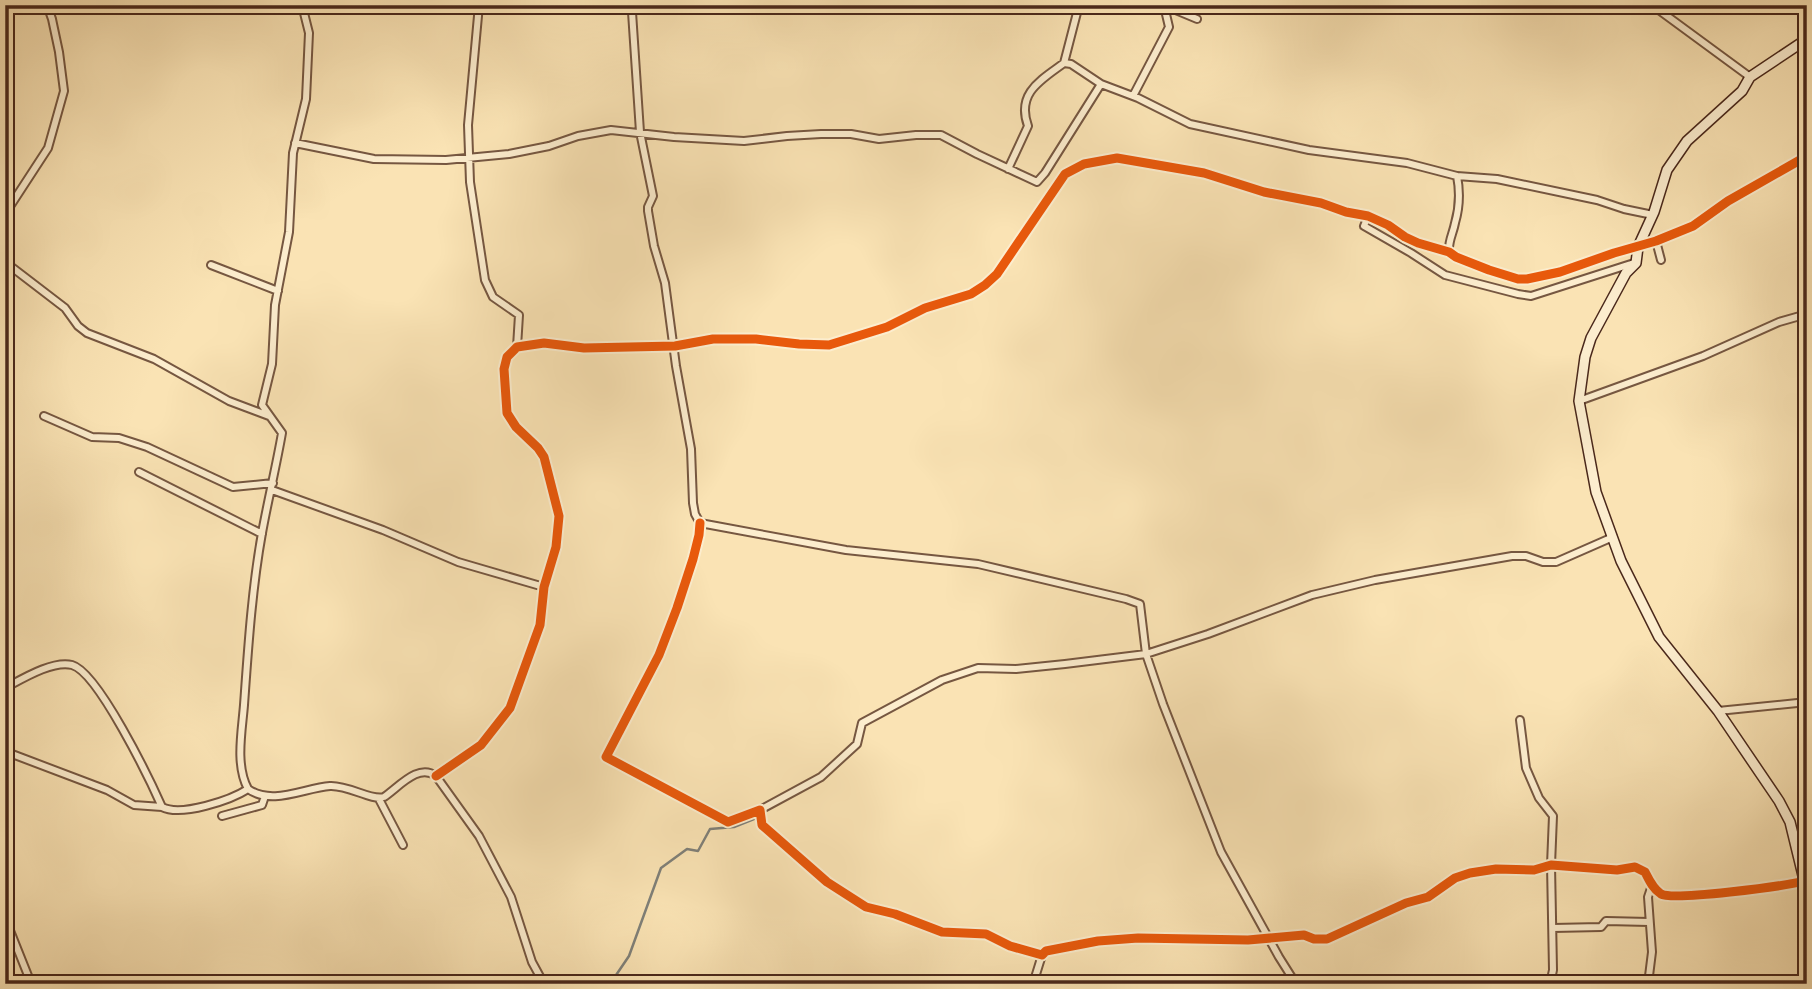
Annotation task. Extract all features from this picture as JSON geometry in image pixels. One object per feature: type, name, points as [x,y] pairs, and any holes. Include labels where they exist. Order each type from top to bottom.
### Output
[{"type":"main road","points":[[1806,886],[1790,822],[1765,779],[1718,711],[1660,637],[1621,561],[1596,492],[1579,401],[1585,357],[1591,338],[1626,274],[1636,263],[1638,248],[1653,215],[1667,170],[1687,141],[1742,91],[1750,76],[1807,39]]},
{"type":"street","points":[[5,214],[48,148],[64,91],[59,52],[47,5]]},
{"type":"street","points":[[302,5],[309,33],[306,99],[293,153],[289,232],[275,305],[272,365],[262,405],[282,433],[262,534],[246,674],[242,777],[248,789],[265,796],[306,792],[330,786],[348,788],[379,799],[416,774],[427,771],[436,776],[479,836],[512,897],[531,962],[544,984]]},
{"type":"street","points":[[479,5],[468,125],[468,159],[485,280],[493,298],[519,315],[517,347]]},
{"type":"street","points":[[636,5],[632,12],[640,132],[653,196],[648,211],[653,246],[665,283],[691,449],[693,503],[700,523],[693,559],[659,655],[606,757],[728,822],[760,810],[821,778],[857,744],[862,723],[942,680],[978,668],[1016,669],[1146,653],[1208,634],[1312,595],[1375,580],[1512,556],[1556,562],[1613,537]]},
{"type":"street","points":[[1008,169],[1028,126],[1024,115],[1030,90],[1064,63],[1079,5]]},
{"type":"street","points":[[1652,5],[1750,76]]},
{"type":"street","points":[[1133,96],[1169,27],[1162,7],[1197,19]]},
{"type":"street","points":[[1064,63],[1071,64],[1101,84],[1133,96],[1190,124],[1309,150],[1408,163],[1457,176],[1497,180],[1597,200],[1653,215]]},
{"type":"street","points":[[1037,182],[1101,84]]},
{"type":"street","points":[[295,143],[374,159],[468,159],[550,146],[578,136],[611,130],[744,141],[821,134],[851,134],[879,139],[941,135],[1053,189]]},
{"type":"street","points":[[436,776],[481,745],[510,709],[540,625],[544,587],[556,547],[559,516],[544,457],[516,427],[507,413],[504,369],[507,357],[517,347],[544,344],[584,348],[675,345],[713,339],[829,345],[887,327],[925,308],[971,294],[985,285],[998,274],[1065,174],[1084,164],[1117,158],[1204,173],[1264,192],[1368,216],[1418,243],[1449,252],[1489,270],[1527,279],[1560,272],[1638,248],[1693,226],[1728,201],[1807,156]]},
{"type":"street","points":[[1449,252],[1459,186],[1457,176]]},
{"type":"street","points":[[1368,216],[1364,226],[1445,275],[1518,294],[1531,296],[1636,263]]},
{"type":"street","points":[[1656,241],[1661,260]]},
{"type":"street","points":[[5,262],[65,308],[78,326],[87,333],[154,359],[229,401],[270,417]]},
{"type":"street","points":[[211,265],[278,291]]},
{"type":"street","points":[[1579,401],[1703,356],[1779,323],[1807,314]]},
{"type":"street","points":[[44,416],[92,437],[119,438],[147,447],[233,487],[272,486],[458,562],[544,587]]},
{"type":"street","points":[[139,472],[262,534]]},
{"type":"street","points":[[700,523],[846,550],[978,564],[1140,604],[1146,653],[1221,852],[1296,984]]},
{"type":"street","points":[[5,688],[58,665],[71,665],[81,670],[119,722],[162,807]]},
{"type":"street","points":[[1718,711],[1807,702]]},
{"type":"street","points":[[1520,720],[1526,768],[1539,797],[1553,816],[1553,970],[1550,984]]},
{"type":"street","points":[[5,753],[107,790],[134,805],[171,810],[186,809],[237,796],[248,789]]},
{"type":"street","points":[[222,816],[262,805],[265,796]]},
{"type":"street","points":[[379,799],[403,845]]},
{"type":"street","points":[[760,810],[762,825],[827,882],[866,907],[895,914],[942,932],[986,934],[1010,946],[1042,955]]},
{"type":"street","points":[[1034,984],[1042,955],[1046,951],[1098,941],[1138,938],[1248,940],[1304,935],[1314,939],[1328,939],[1406,903],[1429,897],[1455,878],[1496,869],[1534,870],[1551,865],[1617,870],[1634,867],[1645,872],[1662,895],[1675,897],[1806,886]]},
{"type":"street","points":[[1648,984],[1652,952],[1648,897],[1652,885]]},
{"type":"street","points":[[5,918],[33,984]]},
{"type":"street","points":[[1553,928],[1601,927],[1606,921],[1649,922]]},
{"type":"waterway","points":[[610,984],[629,956],[661,868],[687,849],[698,851],[710,829],[734,827],[754,819]]},
{"type":"cycle path","points":[[436,776],[481,745],[510,708],[540,625],[544,587],[556,547],[559,516],[544,457],[516,427],[507,413],[504,369],[507,357],[517,347],[544,343],[584,348],[675,346],[713,339],[756,339],[829,345],[887,327],[925,308],[971,294],[985,285],[997,274],[1065,174],[1084,164],[1117,158],[1204,173],[1264,192],[1368,216],[1418,243],[1449,252],[1489,270],[1527,279],[1560,272],[1693,226],[1728,201],[1807,156]]},
{"type":"cycle path","points":[[700,523],[693,559],[659,655],[606,757],[728,822],[760,810],[762,825],[827,882],[866,907],[895,914],[942,932],[986,934],[1010,946],[1042,955],[1046,951],[1098,941],[1138,938],[1248,940],[1304,935],[1314,939],[1327,939],[1406,903],[1428,897],[1455,878],[1470,873],[1496,869],[1534,870],[1551,865],[1617,870],[1635,867],[1645,872],[1658,892],[1670,896],[1730,892],[1804,881]]}]
